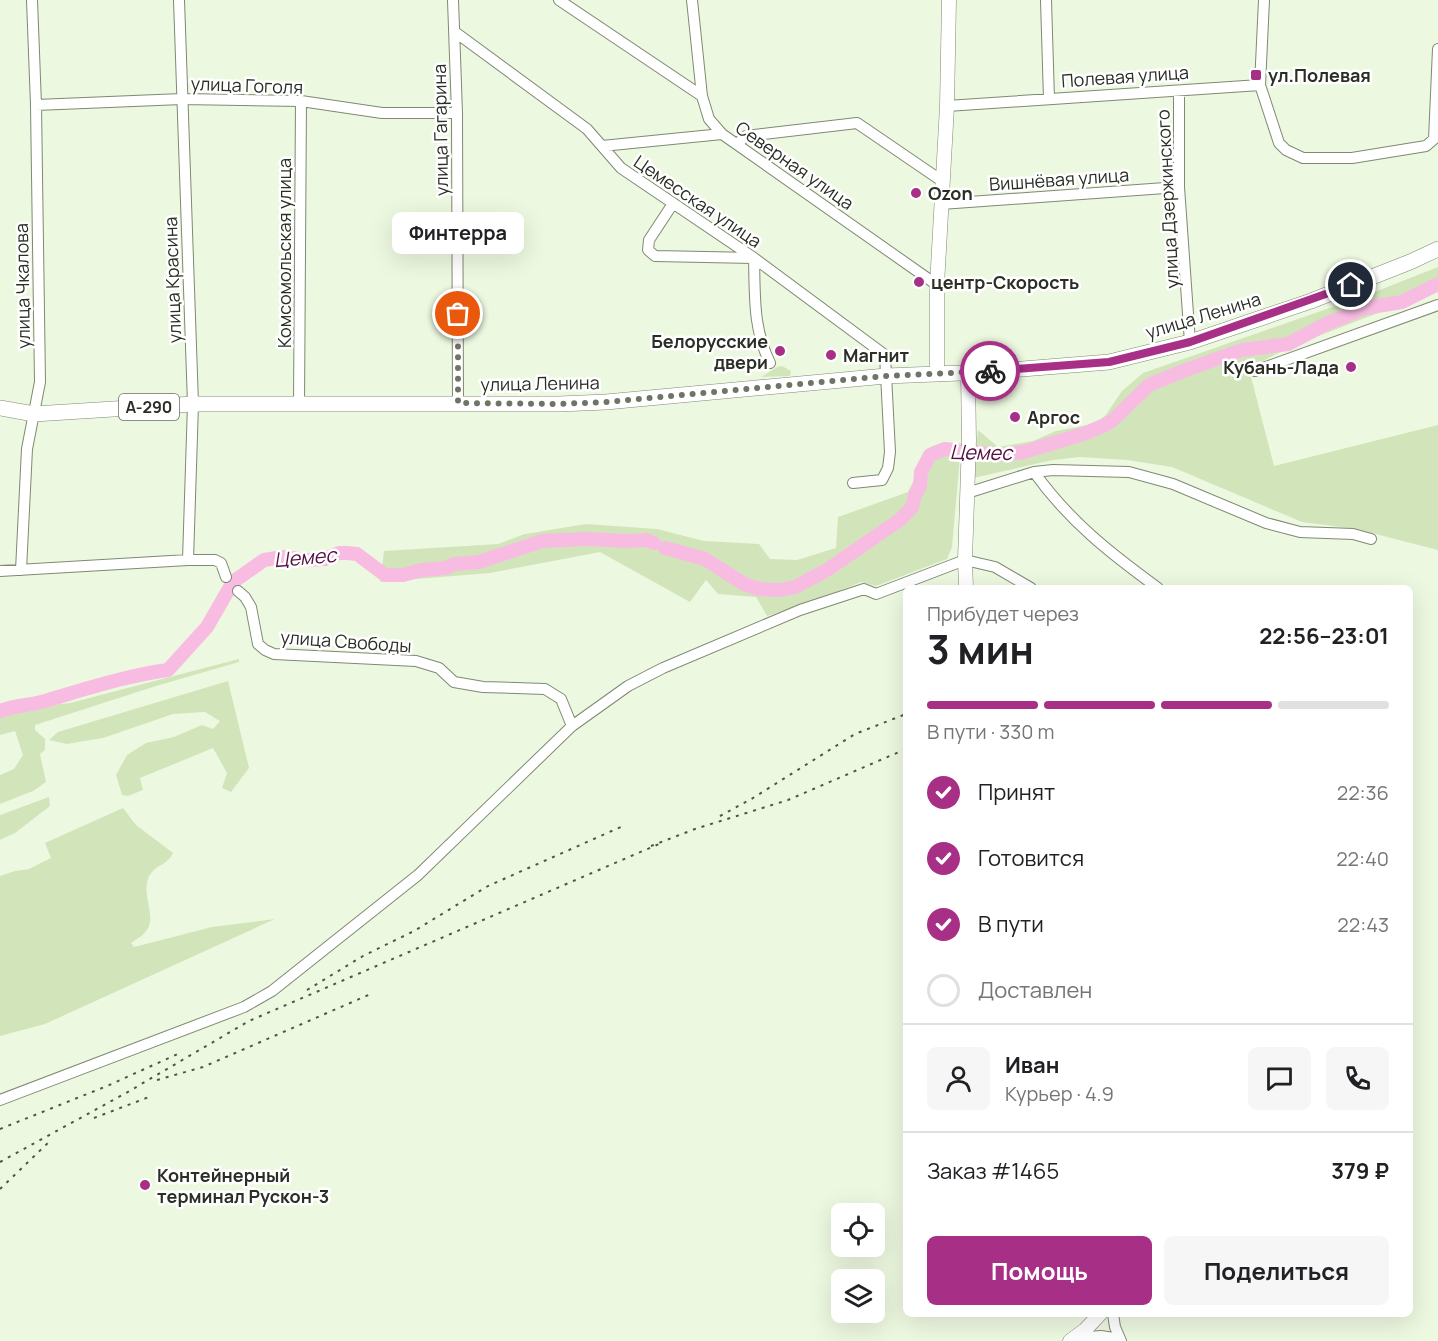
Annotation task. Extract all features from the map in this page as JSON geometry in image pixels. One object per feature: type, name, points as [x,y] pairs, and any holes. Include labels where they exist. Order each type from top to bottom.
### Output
[{"type":"highway","name":"улица Ленина","points":[[0,408],[34,414],[193,404],[559,404],[606,402],[886,376],[968,373],[1109,362],[1190,342],[1311,301],[1438,249]]},
{"type":"main road","points":[[937,374],[937,285],[949,0]]},
{"type":"main road","points":[[966,585],[968,373]]},
{"type":"main road","points":[[1073,1339],[1097,1317]]},
{"type":"street","name":"улица Чкалова","points":[[21,570],[27,449],[40,381],[32,0]]},
{"type":"street","name":"улица Красина","points":[[179,0],[193,404],[188,560]]},
{"type":"street","name":"улица Гагарина","points":[[453,0],[457,113],[458,403]]},
{"type":"street","points":[[559,0],[702,96]]},
{"type":"street","name":"Северная улица","points":[[692,0],[702,96],[709,119],[722,134],[937,285]]},
{"type":"street","points":[[1046,0],[1049,99]]},
{"type":"street","points":[[1267,1],[1260,86],[1279,143],[1286,150],[1303,158],[1352,159],[1426,146],[1434,139],[1438,50]]},
{"type":"street","name":"Цемесская улица","points":[[455,32],[587,129],[621,168],[672,205],[754,258],[885,355],[886,376]]},
{"type":"street","name":"Полевая улица","points":[[946,106],[1260,86]]},
{"type":"street","name":"улица Дзержинского","points":[[1179,91],[1179,188],[1190,342]]},
{"type":"street","name":"улица Гоголя","points":[[36,105],[182,99],[301,101],[382,113],[457,113]]},
{"type":"street","name":"Комсомольская улица","points":[[300,404],[301,101]]},
{"type":"street","points":[[738,144],[746,136],[857,123],[942,181]]},
{"type":"street","points":[[602,146],[722,134]]},
{"type":"street","name":"Вишнёвая улица","points":[[941,204],[1179,188]]},
{"type":"street","points":[[672,205],[649,240],[648,250],[655,256],[754,258],[756,322],[761,344],[770,363]]},
{"type":"street","points":[[1255,371],[1438,305]]},
{"type":"street","points":[[853,483],[882,480],[888,468],[890,452],[886,376]]},
{"type":"street","points":[[967,493],[1034,472],[1053,470],[1129,472],[1173,484],[1266,523],[1300,532],[1353,534],[1371,539]]},
{"type":"street","points":[[1034,472],[1050,495],[1077,524],[1101,546],[1154,585]]},
{"type":"street","points":[[0,571],[215,560],[221,563],[226,577]]},
{"type":"street","points":[[0,1100],[244,1007],[272,991],[418,875],[572,726],[628,686],[663,668],[800,610],[864,589],[876,594],[968,560],[995,567],[1026,585]]},
{"type":"street","name":"улица Свободы","points":[[238,591],[251,607],[258,644],[274,654],[416,661],[439,668],[454,682],[483,687],[545,689],[561,699],[572,726]]},
{"type":"street","points":[[1097,1317],[1117,1340]]},
{"type":"street","points":[[1113,1317],[1117,1340]]},
{"type":"street","points":[[1073,1339],[1101,1336],[1117,1340]]},
{"type":"green space","points":[[1438,267],[1438,290],[1287,348],[1249,369],[1274,466],[1438,425],[1438,550],[1356,529],[1302,522],[1172,467],[1127,460],[1080,457],[1053,460],[973,478],[978,430],[998,447],[1033,441],[1056,431],[1093,424],[1105,416],[1122,391],[1143,373],[1367,295]]},
{"type":"green space","points":[[782,366],[791,371],[790,376],[761,377],[777,367]]},
{"type":"green space","points":[[944,442],[961,445],[952,547],[947,559],[876,586],[861,582],[767,616],[756,597],[718,594],[706,580],[690,602],[600,552],[490,573],[380,582],[384,551],[498,544],[525,534],[586,524],[657,529],[704,541],[759,544],[770,559],[797,560],[836,548],[838,517],[908,492],[930,447]]},
{"type":"green space","points":[[239,659],[239,662],[35,725],[35,730],[45,739],[45,750],[40,754],[46,782],[33,791],[0,804],[0,775],[14,769],[23,755],[15,731],[0,735],[0,715],[14,709],[70,703]]},
{"type":"green space","points":[[228,681],[249,768],[231,792],[222,788],[227,773],[213,748],[140,778],[143,790],[128,796],[122,795],[116,775],[127,755],[146,743],[174,737],[202,725],[213,729],[220,721],[205,712],[173,714],[103,738],[67,744],[49,740],[58,732]]},
{"type":"green space","points":[[49,797],[50,806],[15,833],[0,840],[0,815]]},
{"type":"green space","points":[[123,808],[136,825],[173,853],[168,860],[152,872],[148,879],[149,925],[143,934],[131,943],[134,947],[212,927],[275,919],[45,1024],[0,1036],[0,876],[29,869],[51,858],[45,843]]},
{"type":"waterway","name":"Цемес","points":[[665,548],[705,559],[744,584],[759,589],[780,590],[795,587],[827,570],[901,519],[912,507],[920,486],[921,472],[930,455],[945,449],[1000,455],[1024,452],[1086,433],[1113,420],[1149,385],[1242,350],[1288,344],[1326,324],[1365,308],[1402,302],[1438,284]]},
{"type":"waterway","name":"Цемес","points":[[0,711],[168,670],[207,627],[233,582],[264,560],[283,557],[308,560],[325,559],[339,553],[357,554],[385,575],[403,575],[421,570],[446,568],[454,564],[479,562],[542,541],[646,540],[654,543]]},
{"type":"railway","points":[[720,816],[855,734],[903,715]]},
{"type":"railway","points":[[651,846],[695,829],[788,800],[903,750]]},
{"type":"railway","points":[[307,990],[363,956],[414,931],[488,886],[623,826]]},
{"type":"railway","points":[[0,1162],[126,1093],[249,1021],[659,844]]},
{"type":"railway","points":[[157,1080],[203,1067],[373,993]]},
{"type":"railway","points":[[0,1129],[107,1086],[180,1053]]},
{"type":"railway","points":[[94,1118],[149,1097]]},
{"type":"railway","points":[[0,1189],[50,1141]]},
{"type":"way so far","points":[[458,314],[458,403],[606,402],[886,376],[990,371]]},
{"type":"place","name":"ул.Полевая","points":[[1256,75]]},
{"type":"place","name":"Ozon","points":[[916,193]]},
{"type":"place","name":"центр-Скорость","points":[[919,282]]},
{"type":"place","name":"Финтерра","points":[[458,314]]},
{"type":"place","name":"Белорусские двери","points":[[780,351]]},
{"type":"place","name":"Магнит","points":[[831,355]]},
{"type":"place","name":"Кубань-Лада","points":[[1351,367]]},
{"type":"place","name":"Аргос","points":[[1015,417]]},
{"type":"place","name":"Контейнерный терминал Рускон-3","points":[[145,1185]]},
{"type":"route","points":[[990,371],[1109,362],[1190,342],[1351,285]]}]
